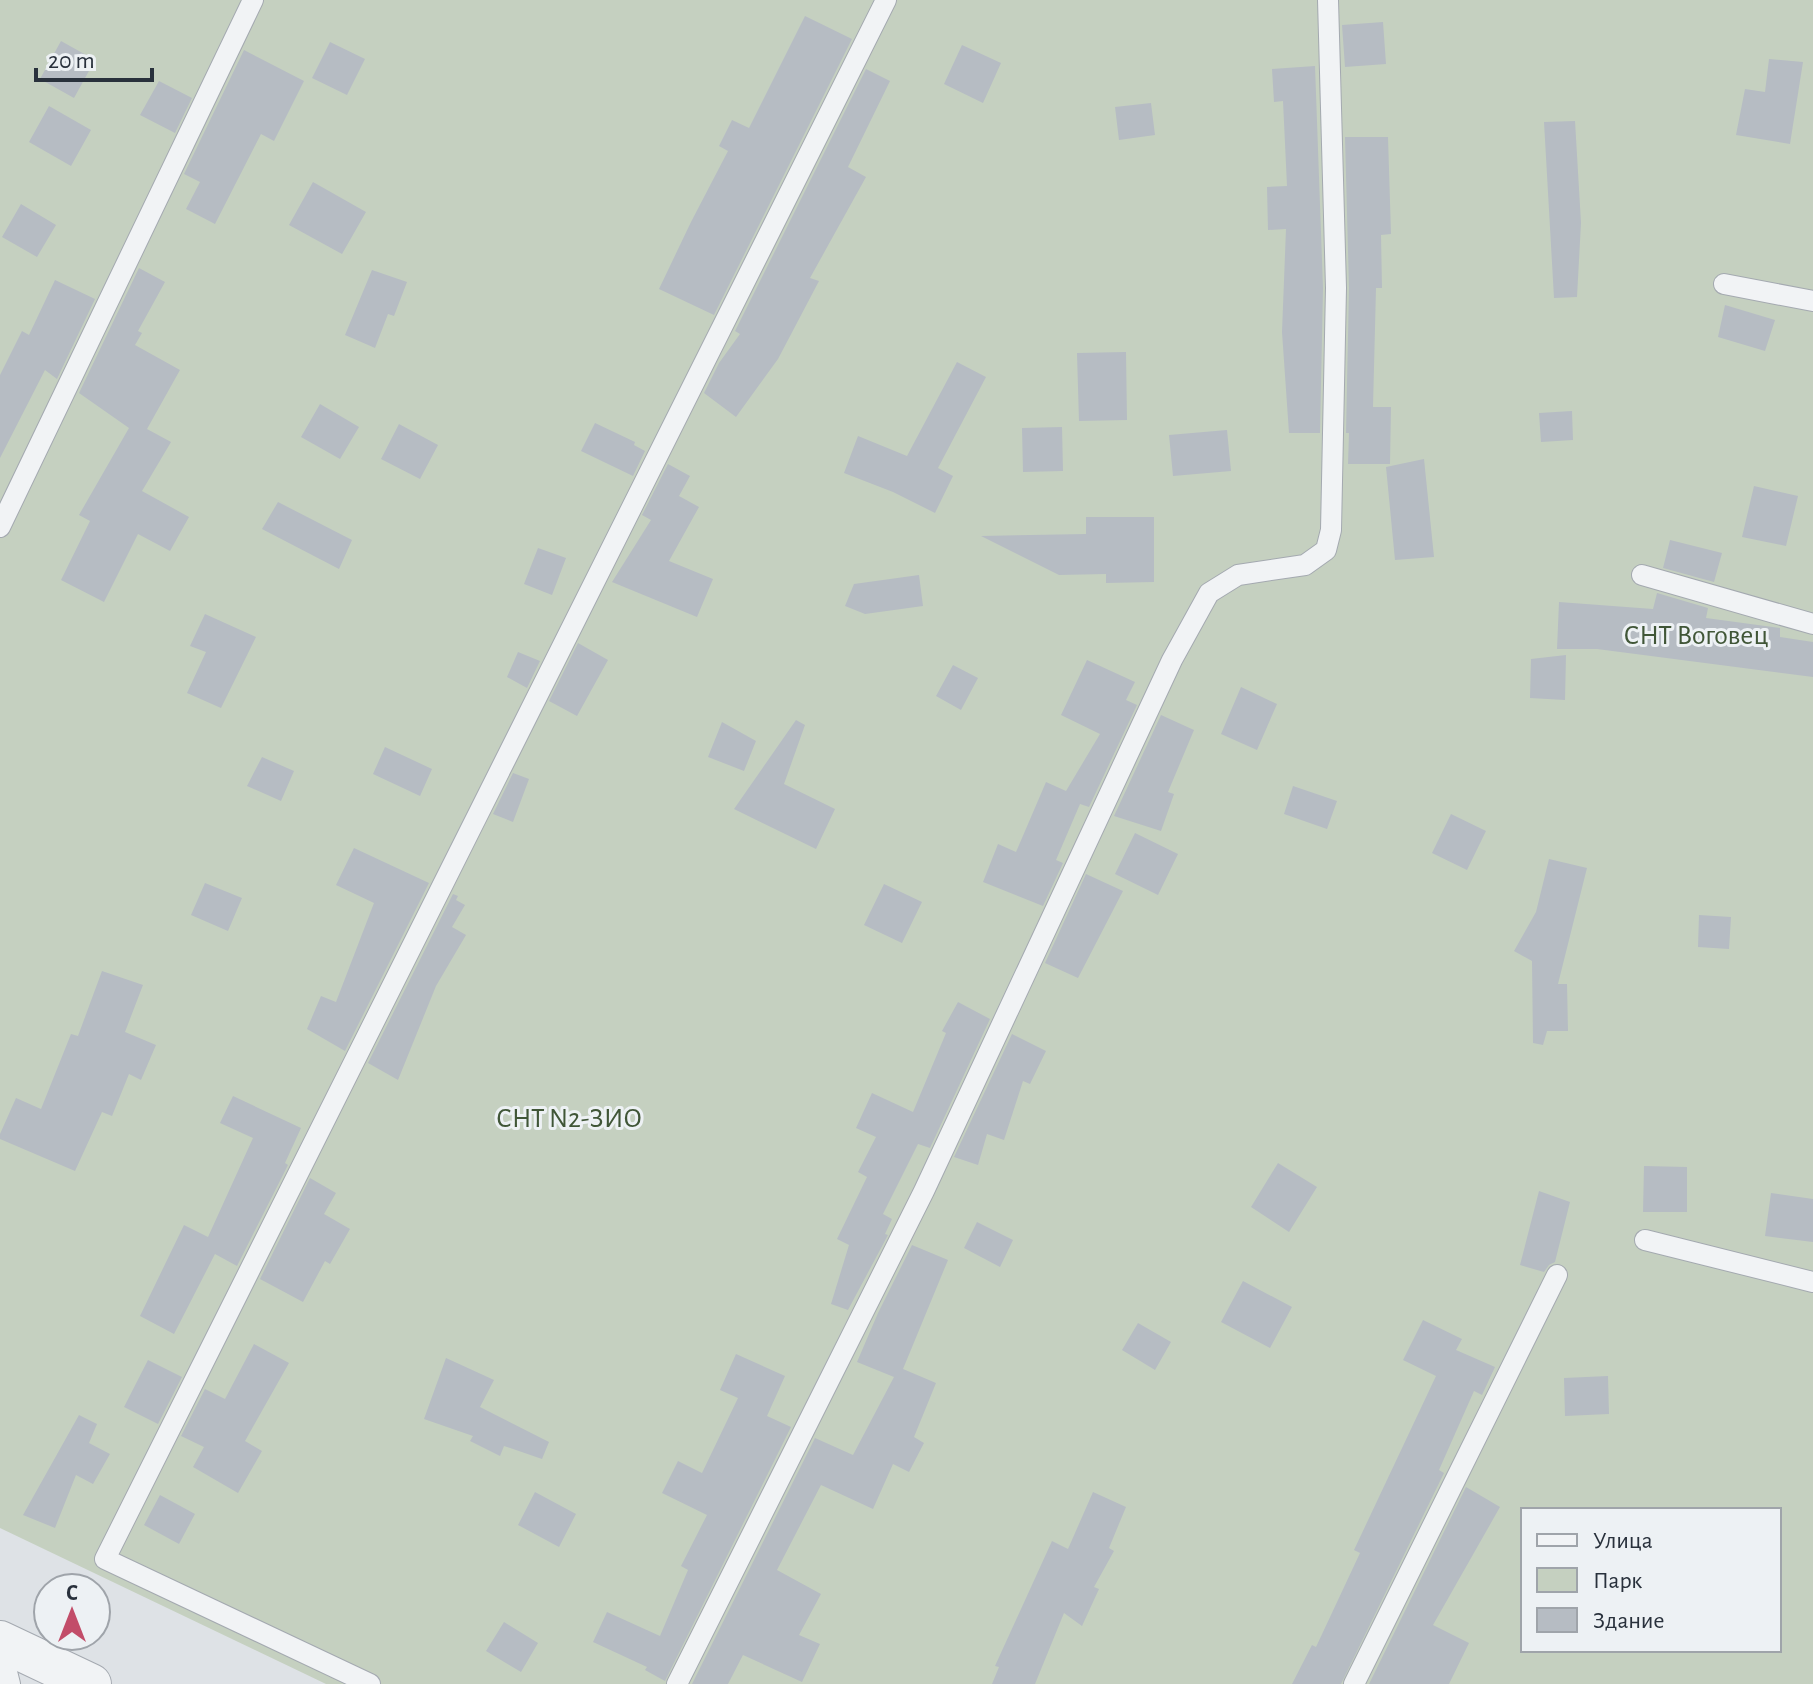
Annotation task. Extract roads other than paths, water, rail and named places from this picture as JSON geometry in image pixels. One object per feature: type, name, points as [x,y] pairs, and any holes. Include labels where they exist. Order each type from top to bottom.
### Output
[{"type":"street","points":[[0,1642],[91,1684]]},
{"type":"lane","points":[[0,527],[253,0]]},
{"type":"lane","points":[[370,1684],[105,1559],[886,0]]},
{"type":"lane","points":[[677,1684],[917,1205],[1172,660],[1209,593],[1238,575],[1305,565],[1326,550],[1331,530],[1336,288],[1328,0]]},
{"type":"lane","points":[[1724,284],[1813,301]]},
{"type":"lane","points":[[1642,575],[1813,624]]},
{"type":"lane","points":[[1645,1240],[1813,1282]]},
{"type":"lane","points":[[1354,1684],[1557,1275]]},
{"type":"lane","points":[[0,1642],[10,1684]]},
{"type":"park label","name":"СНТ Воговец","points":[[1696,634]]},
{"type":"park label","name":"СНТ N2-ЗИО","points":[[569,1117]]}]
